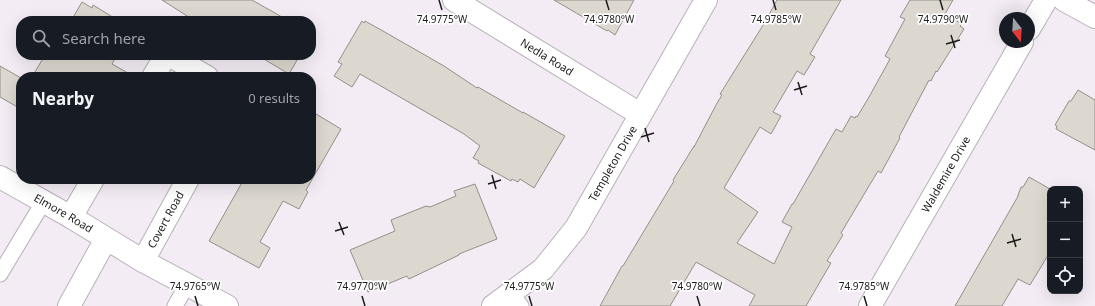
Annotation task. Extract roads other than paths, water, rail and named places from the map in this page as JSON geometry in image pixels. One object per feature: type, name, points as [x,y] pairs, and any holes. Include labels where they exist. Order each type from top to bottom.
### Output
[{"type":"street","name":"Nedla Road","points":[[454,0],[640,114]]},
{"type":"street","name":"Templeton Drive","points":[[493,306],[516,299],[543,269],[576,228],[706,0]]},
{"type":"street","points":[[1035,19],[1046,0]]},
{"type":"street","points":[[1064,0],[1095,17]]},
{"type":"street","name":"Waldemire Drive","points":[[870,306],[1019,48]]},
{"type":"street","points":[[156,72],[165,60]]},
{"type":"street","points":[[177,60],[198,72]]},
{"type":"street","name":"Elmore Road","points":[[0,177],[44,201],[106,239]]},
{"type":"street","points":[[71,217],[90,184]]},
{"type":"street","name":"Covert Road","points":[[143,261],[185,184]]},
{"type":"street","points":[[69,306],[106,239],[143,261],[227,306]]},
{"type":"lane","points":[[0,274],[44,201]]},
{"type":"lane","points":[[175,306],[187,285]]}]
